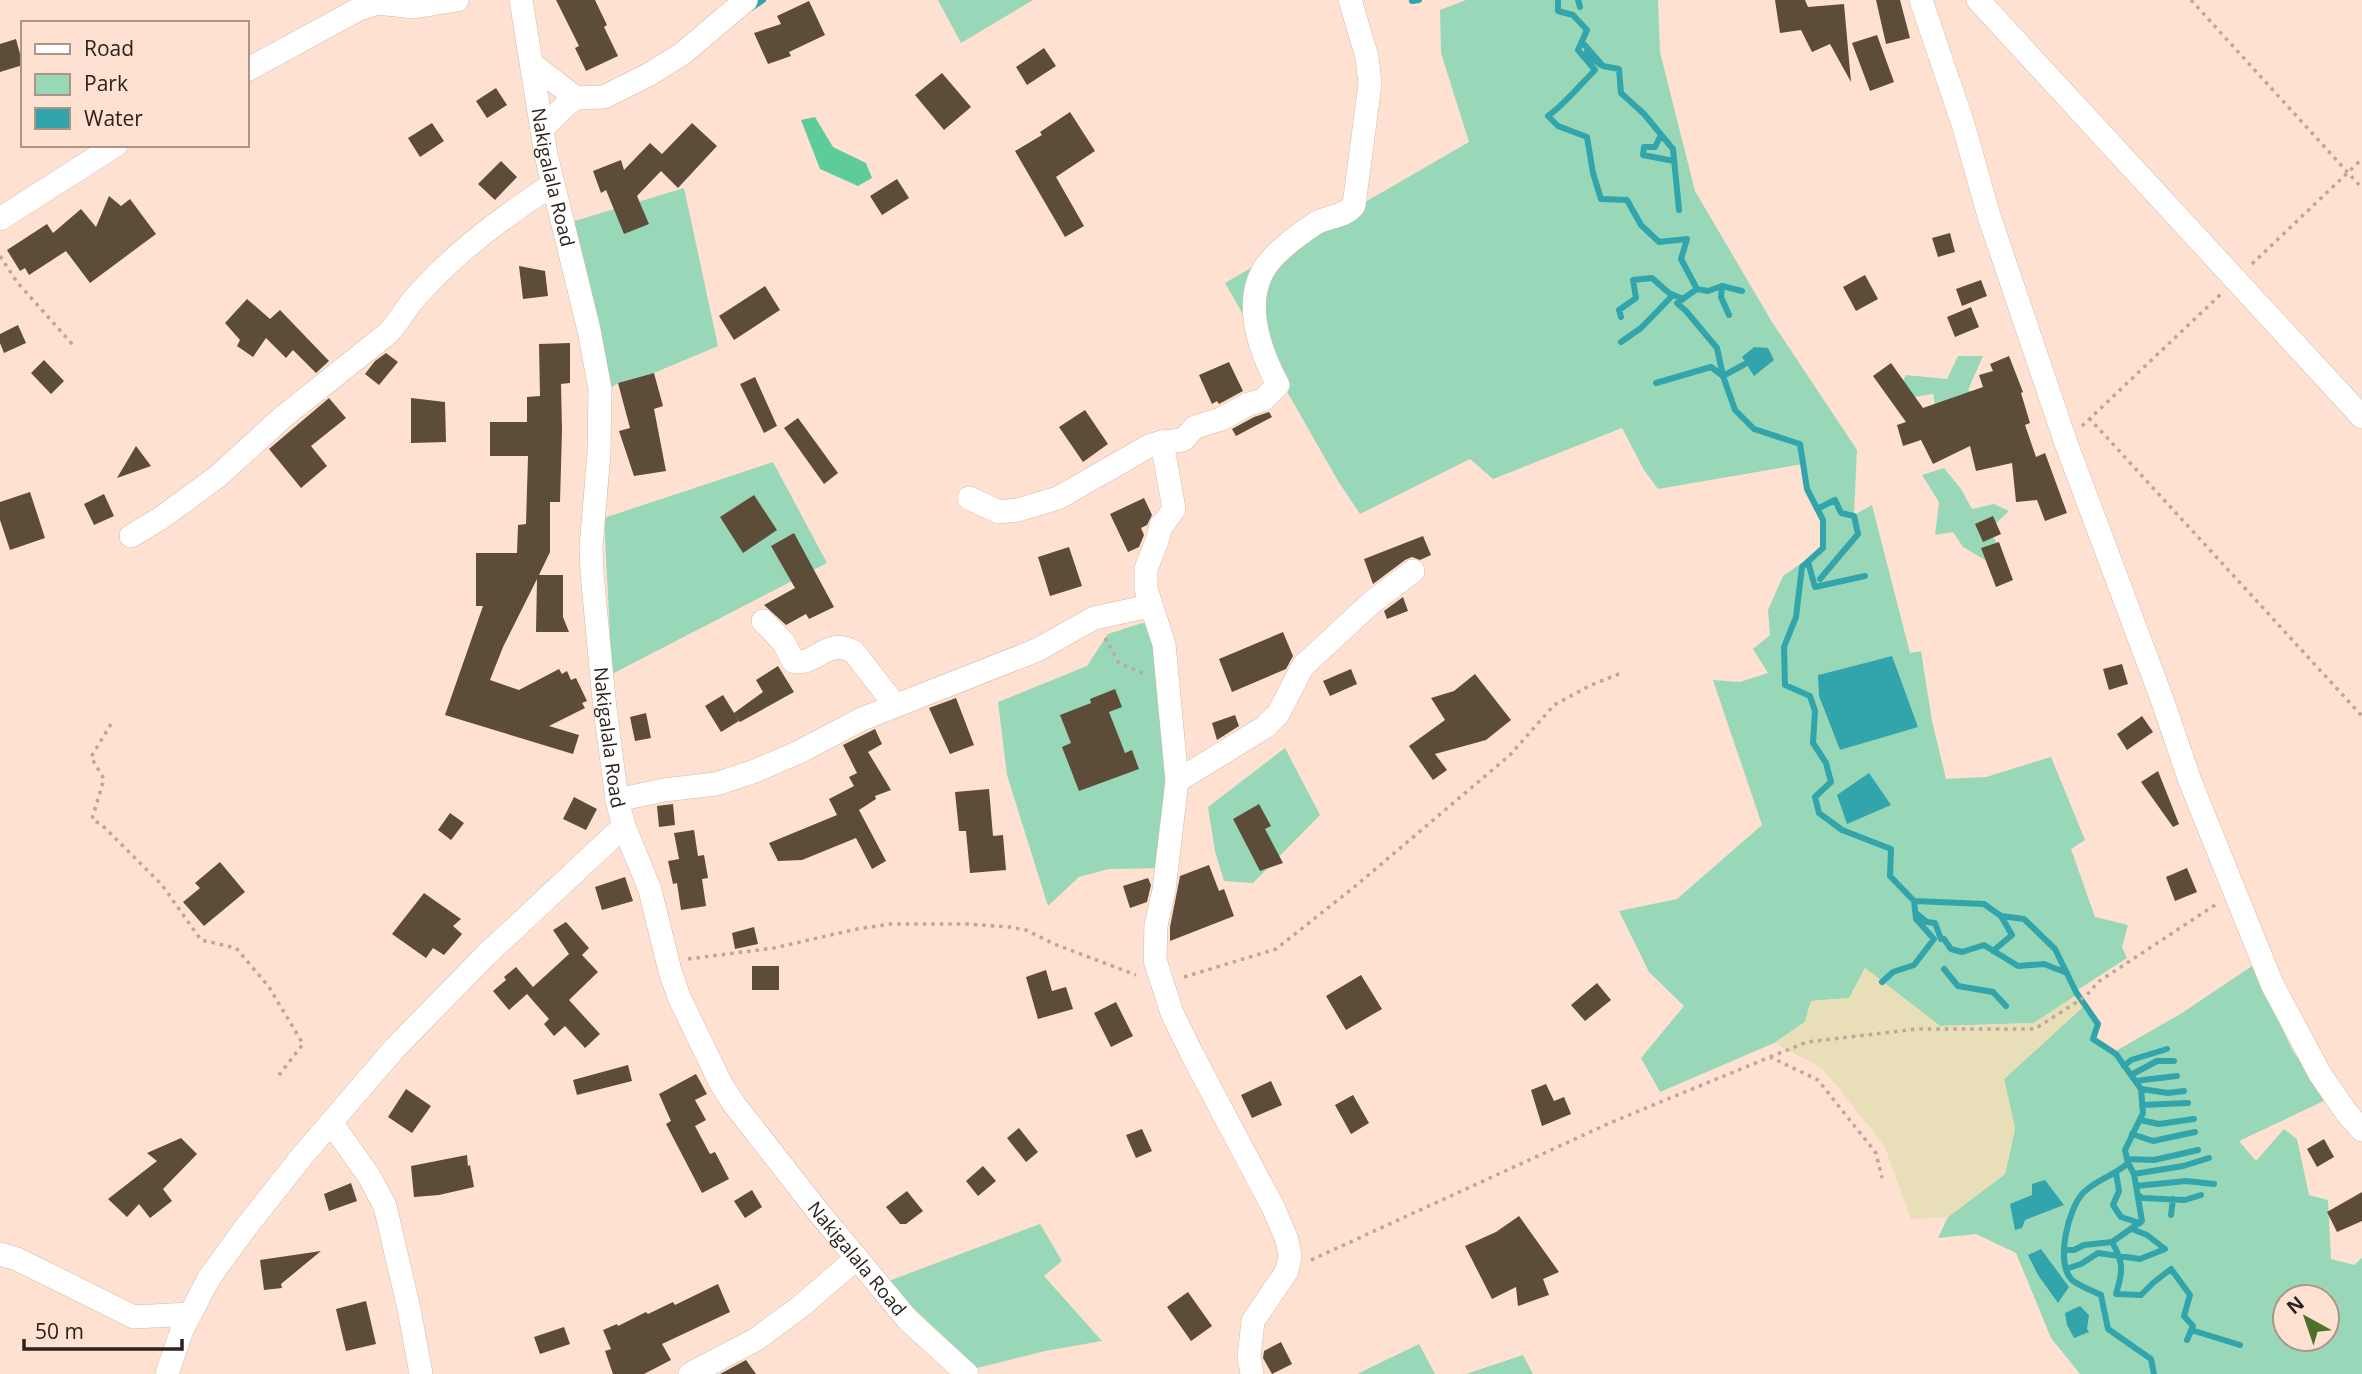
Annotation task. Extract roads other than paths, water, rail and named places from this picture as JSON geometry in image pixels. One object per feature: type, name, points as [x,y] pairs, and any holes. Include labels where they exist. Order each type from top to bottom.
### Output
[{"type":"street","points":[[248,69],[346,8],[359,9],[379,3],[414,7],[457,0]]},
{"type":"street","name":"Nakigalala Road","points":[[522,0],[552,185],[589,330],[600,389],[599,453],[591,547],[592,573],[617,800],[624,826],[650,890],[679,997],[721,1084],[770,1151],[908,1320],[967,1374]]},
{"type":"street","points":[[542,129],[576,98],[604,97],[650,74],[681,54],[746,0]]},
{"type":"street","points":[[969,498],[999,512],[1018,510],[1058,498],[1149,446],[1184,440],[1195,427],[1221,419],[1249,404],[1263,400],[1279,385],[1264,358],[1257,330],[1257,284],[1267,264],[1291,242],[1317,223],[1349,212],[1354,205],[1370,84],[1367,57],[1350,0]]},
{"type":"street","points":[[1921,0],[1963,124],[1989,216],[2066,443],[2190,781],[2272,984],[2326,1083],[2362,1130]]},
{"type":"street","points":[[1978,0],[2362,417]]},
{"type":"street","points":[[532,64],[576,98]]},
{"type":"street","points":[[0,219],[113,147]]},
{"type":"street","points":[[131,536],[161,518],[217,477],[283,417],[387,334],[414,299],[486,230],[552,185]]},
{"type":"street","points":[[1163,442],[1174,509],[1161,525],[1146,569],[1146,589],[1164,644],[1177,781],[1164,890],[1156,925],[1155,960],[1172,1013],[1287,1240],[1290,1256],[1287,1271],[1253,1321],[1249,1357],[1252,1374]]},
{"type":"street","points":[[1177,781],[1265,727],[1278,714],[1303,666],[1371,603],[1413,571]]},
{"type":"street","points":[[617,800],[664,790],[716,784],[755,771],[895,705],[1037,650],[1094,618],[1150,606]]},
{"type":"street","points":[[763,621],[784,643],[793,661],[800,663],[836,646],[853,652],[895,705]]},
{"type":"street","points":[[167,1374],[182,1330],[209,1278],[303,1155],[395,1048],[460,982],[624,826]]},
{"type":"street","points":[[332,1124],[369,1176],[385,1206],[421,1374]]},
{"type":"street","points":[[0,1254],[17,1259],[134,1317],[190,1314]]},
{"type":"street","points":[[690,1374],[755,1340],[800,1307],[857,1258]]},
{"type":"water","points":[[1754,347],[1768,348],[1774,360],[1754,376],[1742,357]]},
{"type":"water","points":[[1892,656],[1918,727],[1840,750],[1819,696],[1818,675]]},
{"type":"water","points":[[1869,773],[1891,805],[1847,824],[1837,795]]},
{"type":"water","points":[[2045,1180],[2064,1205],[2025,1220],[2022,1228],[2015,1230],[2010,1204],[2032,1195],[2032,1184]]},
{"type":"water","points":[[2041,1249],[2069,1287],[2058,1303],[2038,1275],[2028,1255]]},
{"type":"water","points":[[2080,1306],[2089,1315],[2089,1332],[2074,1338],[2067,1325],[2065,1313]]},
{"type":"waterway","points":[[751,8],[763,0]]},
{"type":"waterway","points":[[1412,1],[1419,0]]},
{"type":"waterway","points":[[1558,0],[1558,11],[1573,15],[1587,30],[1578,50],[1595,70],[1548,116],[1558,126],[1587,137],[1601,199],[1627,200],[1641,225],[1659,242],[1687,239],[1681,259],[1697,289],[1677,303],[1717,348],[1735,410],[1754,429],[1800,444],[1807,489],[1823,520],[1823,548],[1802,567],[1796,617],[1784,647],[1785,685],[1810,696],[1815,711],[1813,743],[1826,763],[1831,782],[1815,797],[1819,813],[1842,830],[1891,849],[1890,876],[1914,901],[1984,904],[2001,916],[2024,919],[2055,949],[2076,992],[2098,1024],[2093,1039],[2116,1054],[2141,1089],[2143,1113],[2125,1150],[2128,1163],[2083,1193],[2068,1223],[2064,1261],[2072,1280],[2101,1295],[2108,1329],[2151,1359],[2154,1374]]},
{"type":"waterway","points":[[1578,0],[1580,7]]},
{"type":"waterway","points":[[1582,42],[1603,66],[1619,69],[1621,93],[1644,114],[1673,149],[1679,210]]},
{"type":"waterway","points":[[1588,49],[1586,54],[1601,65]]},
{"type":"waterway","points":[[1661,135],[1655,147],[1644,147],[1643,155],[1674,161]]},
{"type":"waterway","points":[[1621,317],[1619,310],[1636,298],[1633,280],[1652,278],[1669,293],[1683,299]]},
{"type":"waterway","points":[[1722,286],[1721,297],[1729,315]]},
{"type":"waterway","points":[[1697,289],[1708,291],[1722,286],[1742,291]]},
{"type":"waterway","points":[[1621,342],[1641,328],[1673,295]]},
{"type":"waterway","points":[[1656,383],[1711,367],[1723,376],[1745,364]]},
{"type":"waterway","points":[[1817,509],[1835,500],[1841,513],[1854,516],[1858,534],[1820,579]]},
{"type":"waterway","points":[[1808,562],[1815,587],[1865,576]]},
{"type":"waterway","points":[[1882,982],[1893,972],[1914,965],[1934,939],[1916,919],[1914,901]]},
{"type":"waterway","points":[[1916,913],[1927,922],[1935,923],[1941,939],[1944,939],[1951,949],[1962,952],[1984,945],[2018,966],[2044,964],[2067,973]]},
{"type":"waterway","points":[[1993,951],[2012,935],[2001,916]]},
{"type":"waterway","points":[[1944,969],[1958,986],[1993,992],[2006,1006]]},
{"type":"waterway","points":[[2124,1066],[2131,1060],[2167,1049]]},
{"type":"waterway","points":[[2131,1075],[2157,1061],[2174,1061]]},
{"type":"waterway","points":[[2135,1081],[2177,1076]]},
{"type":"waterway","points":[[2141,1089],[2168,1093],[2184,1091]]},
{"type":"waterway","points":[[2142,1105],[2188,1103]]},
{"type":"waterway","points":[[2140,1120],[2159,1124],[2194,1119]]},
{"type":"waterway","points":[[2132,1134],[2153,1141],[2195,1132]]},
{"type":"waterway","points":[[2127,1159],[2154,1160],[2198,1150]]},
{"type":"waterway","points":[[2134,1174],[2183,1166],[2209,1158]]},
{"type":"waterway","points":[[2112,1242],[2142,1221],[2134,1174],[2128,1163]]},
{"type":"waterway","points":[[2116,1173],[2119,1191],[2113,1205],[2121,1217],[2140,1223]]},
{"type":"waterway","points":[[2136,1186],[2186,1181],[2214,1184]]},
{"type":"waterway","points":[[2138,1195],[2142,1198],[2185,1200],[2201,1195]]},
{"type":"waterway","points":[[2171,1215],[2173,1199]]},
{"type":"waterway","points":[[2066,1269],[2081,1264],[2098,1253],[2140,1259],[2165,1249],[2147,1235],[2132,1229]]},
{"type":"waterway","points":[[2065,1250],[2112,1242],[2121,1267],[2116,1294],[2141,1295],[2171,1269],[2190,1295],[2184,1316],[2193,1326],[2187,1340]]},
{"type":"waterway","points":[[2191,1330],[2240,1345]]}]
